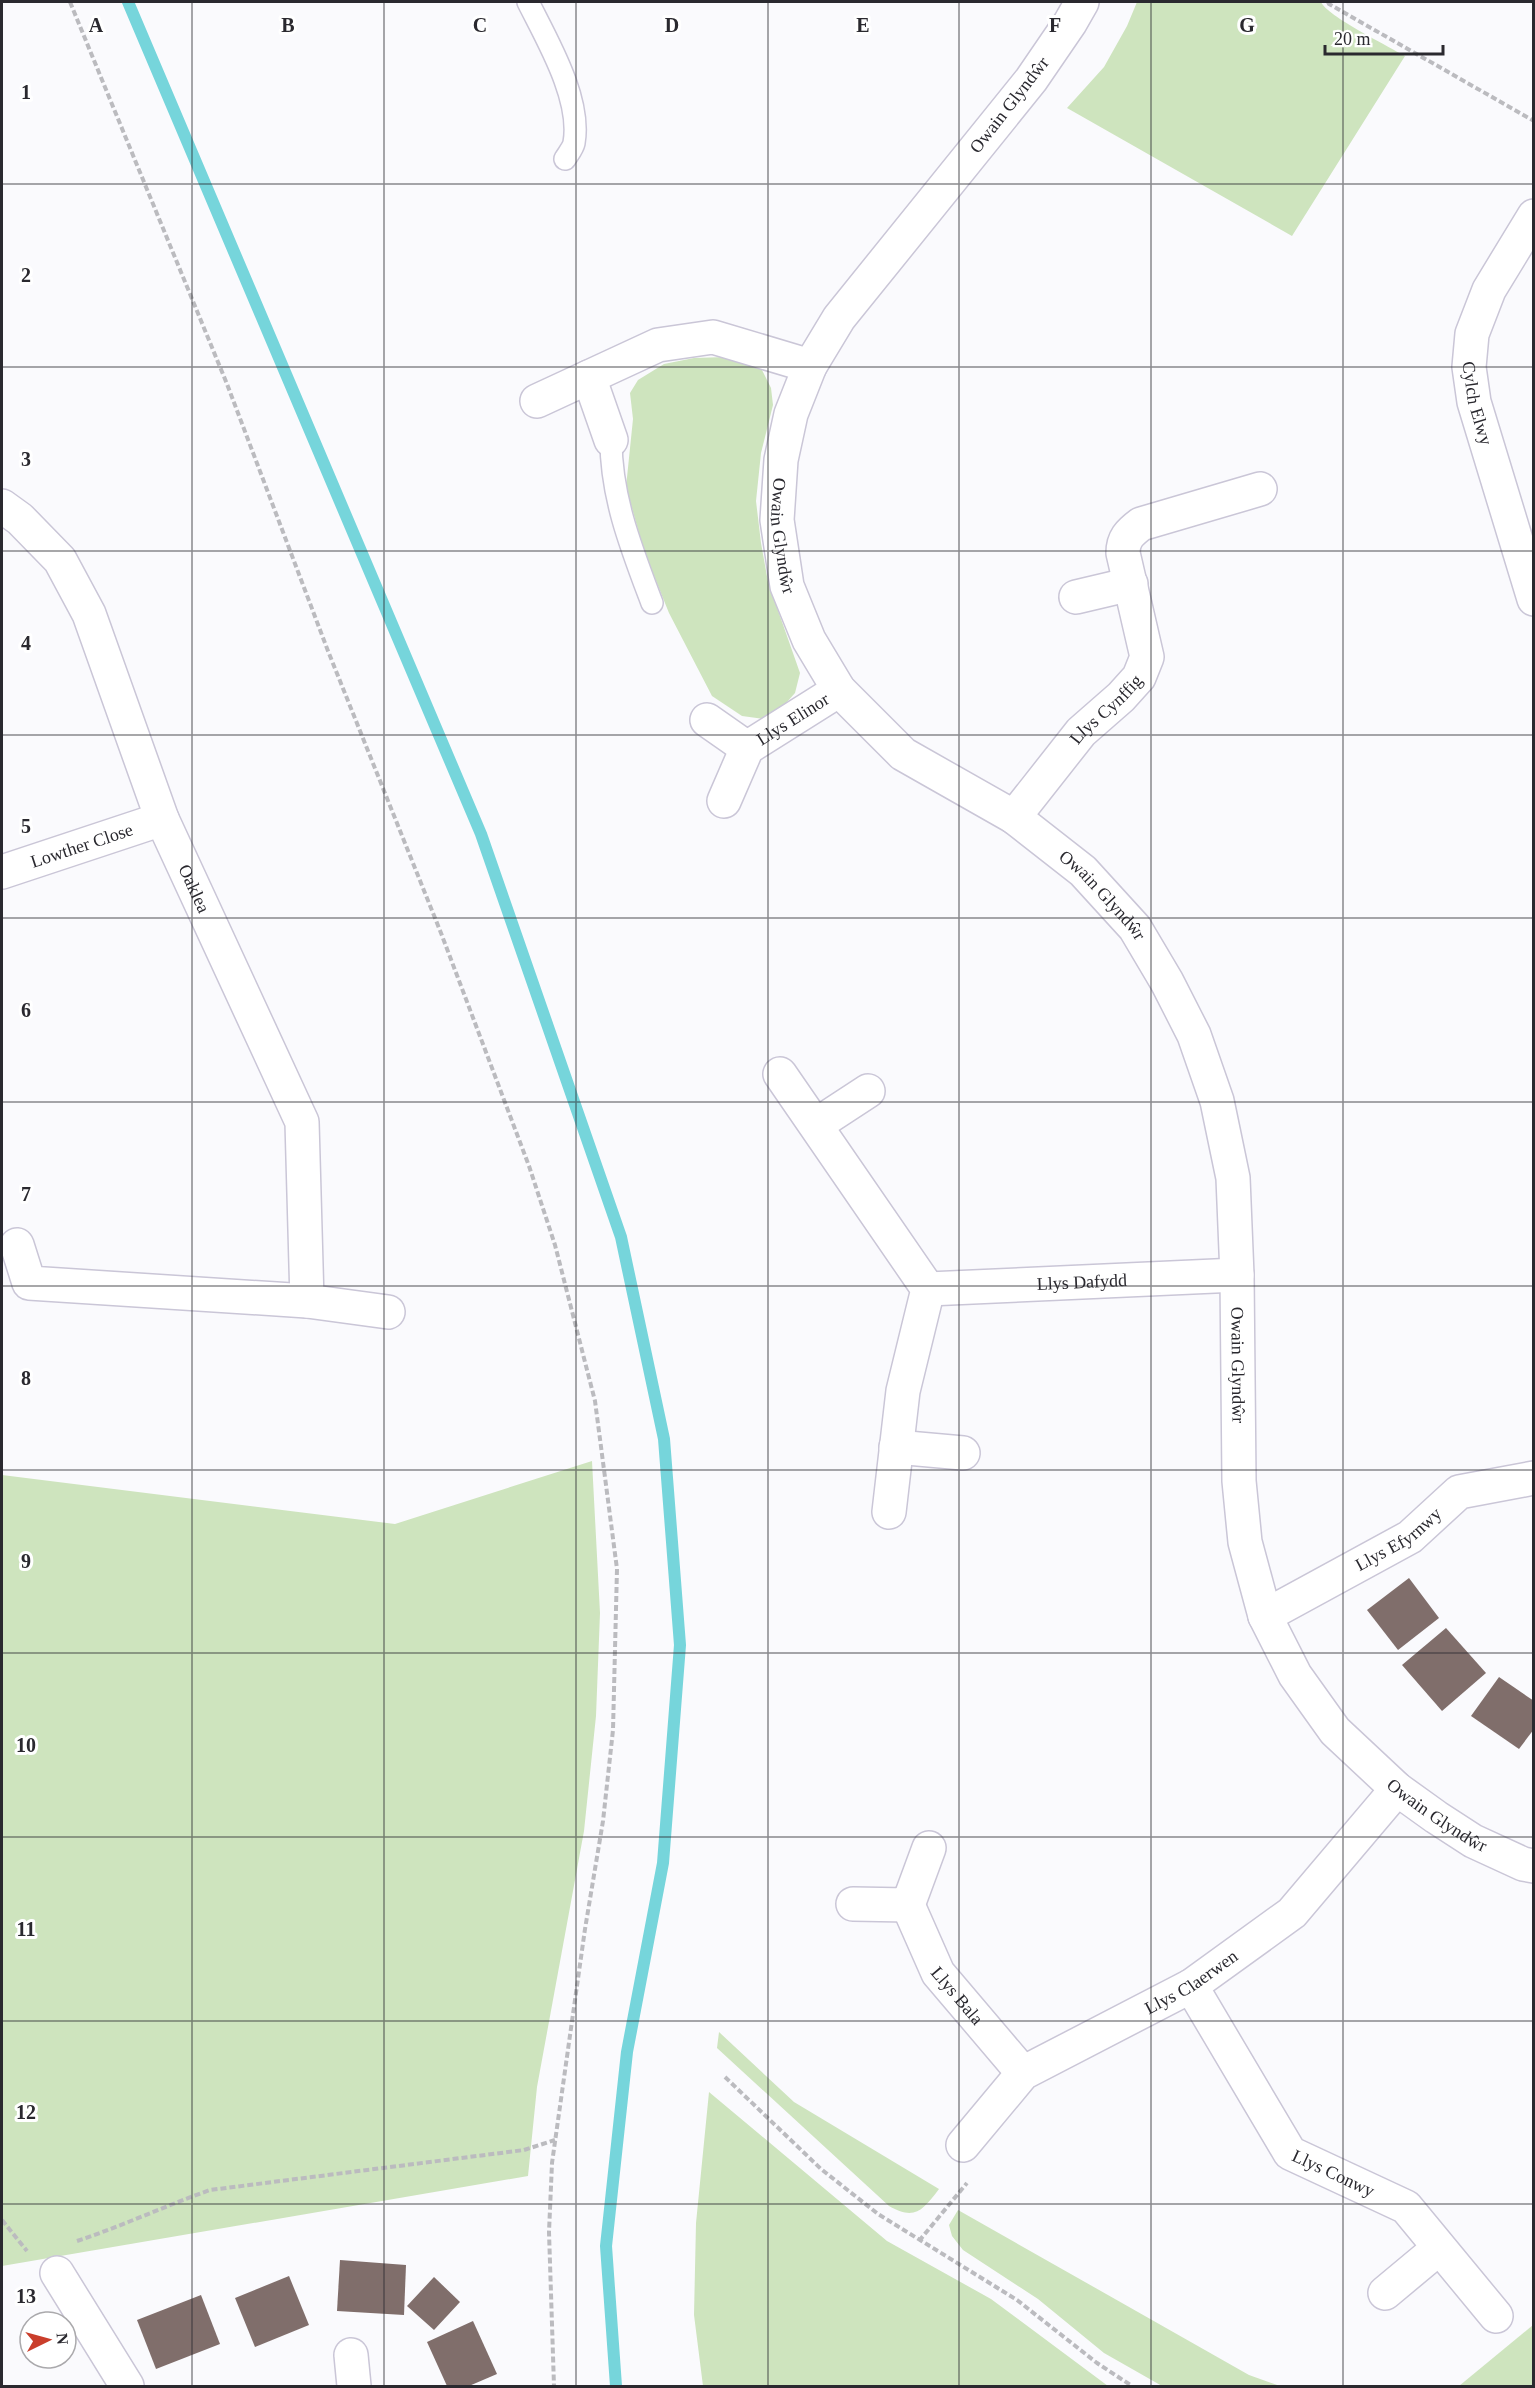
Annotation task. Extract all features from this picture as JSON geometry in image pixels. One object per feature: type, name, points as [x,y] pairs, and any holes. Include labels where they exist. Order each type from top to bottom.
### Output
[{"type":"street","name":"Owain Glyndŵr","points":[[1082,2],[1031,80],[839,318],[810,366],[791,414],[781,460],[777,520],[787,586],[809,640],[839,690],[903,754],[1014,817],[1083,871],[1135,928],[1167,982],[1194,1035],[1217,1101],[1233,1178],[1237,1275],[1239,1481],[1245,1542],[1265,1616],[1295,1675],[1335,1731],[1397,1789],[1473,1841],[1533,1866]]},
{"type":"street","name":"Cylch Elwy","points":[[1533,216],[1489,290],[1472,334],[1469,367],[1474,402],[1533,599]]},
{"type":"street","points":[[537,401],[658,345],[714,338],[810,366]]},
{"type":"street","points":[[589,377],[611,440]]},
{"type":"street","name":"Llys Cynffig","points":[[1014,817],[1081,732],[1121,697],[1139,677],[1147,657],[1123,554],[1123,543],[1129,533],[1141,524],[1260,489]]},
{"type":"street","name":"Oaklea","points":[[2,506],[20,519],[60,560],[89,614],[162,819],[302,1122],[307,1301]]},
{"type":"street","points":[[1076,597],[1131,584]]},
{"type":"street","name":"Llys Elinor","points":[[724,801],[747,748],[839,690]]},
{"type":"street","name":"Llys Elinor","points":[[707,720],[747,748]]},
{"type":"street","name":"Lowther Close","points":[[2,872],[162,819]]},
{"type":"street","points":[[780,1074],[928,1289],[903,1391],[889,1512]]},
{"type":"street","points":[[816,1125],[868,1091]]},
{"type":"street","points":[[17,1245],[15,1282],[307,1301],[388,1312]]},
{"type":"street","name":"Llys Dafydd","points":[[928,1289],[1237,1275]]},
{"type":"street","points":[[896,1447],[963,1453]]},
{"type":"street","name":"Llys Efyrnwy","points":[[1265,1616],[1410,1537],[1459,1492],[1533,1478]]},
{"type":"street","name":"Llys Claerwen","points":[[963,2145],[1023,2073],[1191,1986],[1292,1912],[1397,1789]]},
{"type":"street","points":[[853,1904],[908,1905],[930,1848]]},
{"type":"street","name":"Llys Bala","points":[[908,1905],[938,1973],[1023,2073]]},
{"type":"street","name":"Llys Conwy","points":[[1191,1986],[1290,2153],[1406,2207],[1496,2316]]},
{"type":"street","points":[[1385,2293],[1439,2248]]},
{"type":"street","points":[[57,2273],[127,2386]]},
{"type":"lane","points":[[528,2],[565,75],[574,121],[574,144],[565,159]]},
{"type":"lane","points":[[611,440],[611,463],[621,516],[652,603]]},
{"type":"path","points":[[70,2],[222,374],[328,651],[441,933],[529,1166],[555,1245],[595,1401],[617,1569],[613,1730],[603,1821],[583,1940],[555,2140],[549,2232],[554,2386]]},
{"type":"path","points":[[1328,2],[1533,121]]},
{"type":"path","points":[[725,2077],[821,2169],[878,2214],[1017,2300],[1097,2363],[1132,2386]]},
{"type":"path","points":[[57,2273],[76,2242],[120,2227],[165,2206],[210,2190],[524,2150],[555,2140]]},
{"type":"path","points":[[919,2241],[975,2173],[963,2145]]},
{"type":"green space","points":[[1137,2],[1321,2],[1346,23],[1405,56],[1292,236],[1067,108],[1104,67],[1127,26]]},
{"type":"green space","points":[[726,357],[747,361],[762,370],[771,388],[773,405],[761,453],[756,501],[768,582],[800,673],[795,693],[779,711],[764,719],[742,716],[712,696],[669,613],[644,551],[626,487],[633,419],[630,393],[638,380],[664,364],[694,358]]},
{"type":"green space","points":[[592,1461],[600,1613],[596,1716],[584,1831],[537,2087],[528,2176],[2,2266],[2,1475],[395,1524]]},
{"type":"green space","points":[[719,2032],[794,2102],[939,2189],[918,2211],[906,2213],[889,2206],[717,2048]]},
{"type":"green space","points":[[709,2092],[887,2241],[991,2299],[1108,2386],[703,2386],[694,2315],[696,2223]]},
{"type":"green space","points":[[958,2210],[1249,2375],[1280,2386],[1162,2386],[1104,2353],[1038,2299],[963,2250],[952,2236],[949,2225]]},
{"type":"green space","points":[[1533,2325],[1533,2386],[1459,2386]]},
{"type":"building","points":[[1409,1578],[1439,1618],[1398,1650],[1367,1610]]},
{"type":"building","points":[[1446,1628],[1486,1673],[1442,1711],[1402,1665]]},
{"type":"building","points":[[1499,1677],[1534,1701],[1534,1729],[1519,1749],[1471,1716]]},
{"type":"building","points":[[340,2260],[406,2265],[404,2315],[337,2311]]},
{"type":"building","points":[[289,2276],[309,2325],[255,2347],[235,2298]]},
{"type":"building","points":[[434,2277],[460,2302],[434,2330],[407,2306]]},
{"type":"building","points":[[201,2295],[220,2344],[156,2369],[137,2320]]},
{"type":"building","points":[[473,2321],[497,2374],[469,2386],[447,2386],[427,2342]]},
{"type":"waterway","points":[[128,2],[481,834],[621,1237],[664,1439],[680,1645],[663,1863],[627,2052],[606,2246],[616,2386]]}]
